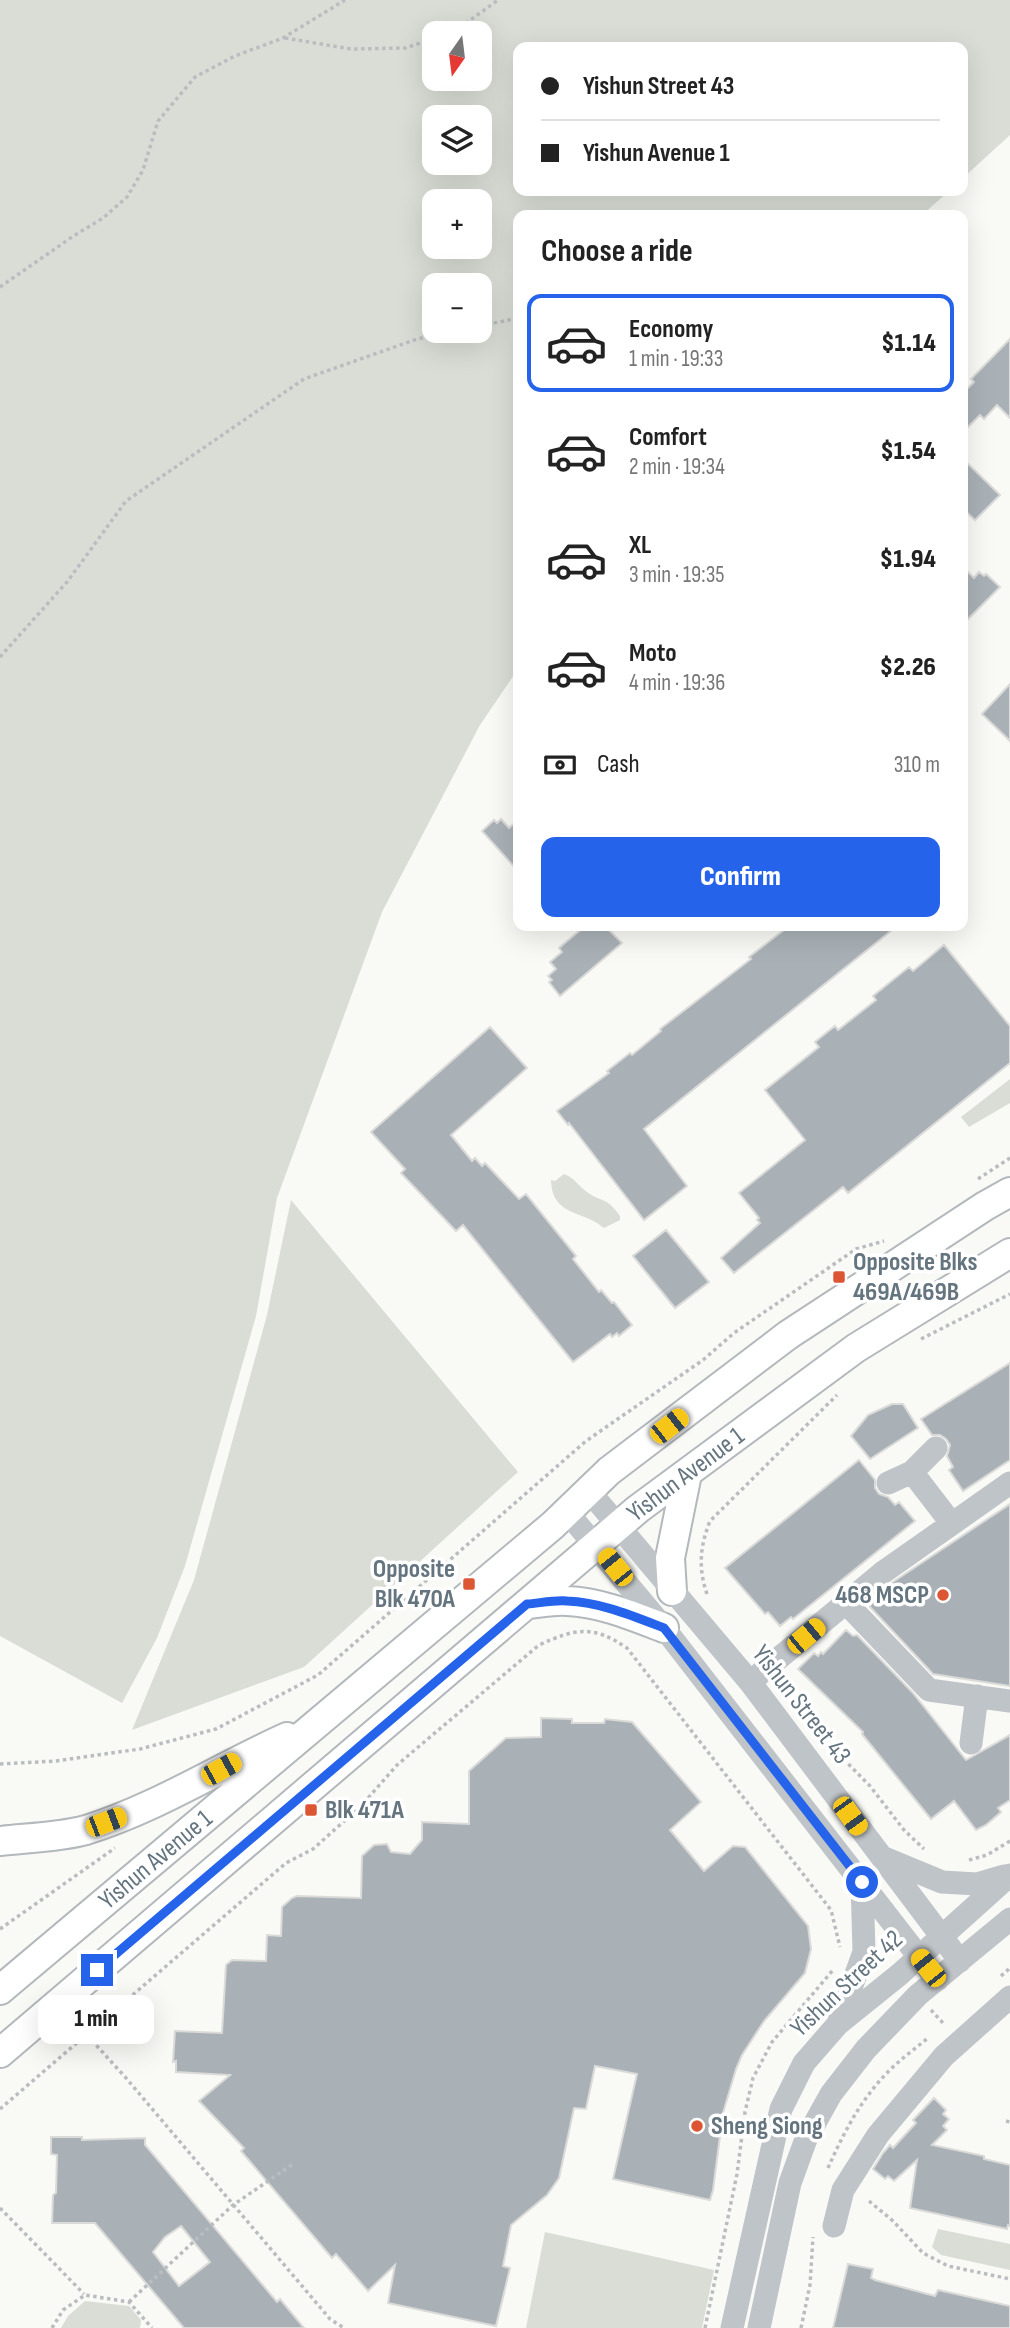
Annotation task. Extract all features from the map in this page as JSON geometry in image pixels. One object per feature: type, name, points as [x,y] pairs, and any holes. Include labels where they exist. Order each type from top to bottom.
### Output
[{"type":"main road","name":"Yishun Avenue 1","points":[[0,1990],[567,1512],[609,1471],[788,1335],[1010,1192]]},
{"type":"main road","name":"Yishun Avenue 1","points":[[0,2053],[638,1509],[856,1348],[1010,1252]]},
{"type":"main road","points":[[672,1591],[670,1558],[687,1474]]},
{"type":"main road","points":[[527,1604],[567,1601],[592,1605],[621,1611],[664,1628]]},
{"type":"main road","points":[[0,1841],[84,1830],[174,1795],[244,1756],[319,1723]]},
{"type":"street","points":[[888,1483],[912,1472],[936,1448]]},
{"type":"street","points":[[912,1472],[952,1524]]},
{"type":"street","points":[[750,1682],[883,1573],[1010,1483]]},
{"type":"street","name":"Yishun Street 43","points":[[589,1491],[750,1682],[960,1961]]},
{"type":"street","points":[[567,1512],[664,1628],[937,1980]]},
{"type":"street","points":[[846,1603],[929,1690],[1010,1701]]},
{"type":"street","points":[[971,1743],[977,1696]]},
{"type":"street","points":[[881,1857],[942,1882],[977,1884],[1010,1875]]},
{"type":"street","name":"Yishun Street 42","points":[[732,2328],[781,2109],[804,2063],[838,2024],[1010,1875]]},
{"type":"street","points":[[838,2024],[864,1952],[862,1882]]},
{"type":"street","points":[[759,2328],[790,2183],[806,2138],[831,2094],[866,2049],[918,1995],[1010,1919]]},
{"type":"street","points":[[834,2226],[843,2190],[878,2135],[944,2056],[1010,1997]]},
{"type":"path","points":[[0,287],[103,218],[127,197],[143,170],[158,121],[195,77],[283,37],[345,0]]},
{"type":"path","points":[[469,21],[498,0]]},
{"type":"path","points":[[283,37],[351,48],[406,48],[422,42]]},
{"type":"path","points":[[492,323],[513,318]]},
{"type":"path","points":[[0,657],[67,582],[127,501],[304,379],[422,339]]},
{"type":"path","points":[[975,1181],[1010,1158]]},
{"type":"path","points":[[0,1764],[56,1761],[140,1749],[216,1729],[318,1675],[586,1441],[703,1360],[734,1333],[856,1249],[882,1242],[894,1234]]},
{"type":"path","points":[[918,1340],[1010,1294]]},
{"type":"path","points":[[714,1604],[706,1593],[700,1563],[702,1544],[710,1521],[839,1392]]},
{"type":"path","points":[[0,2109],[286,1863],[313,1849],[361,1806],[397,1765],[539,1645],[562,1634],[587,1631],[607,1635],[627,1648],[831,1910],[841,1949]]},
{"type":"path","points":[[812,1727],[870,1786],[904,1830],[923,1848],[935,1853]]},
{"type":"path","points":[[958,1859],[968,1860],[987,1855],[1010,1841]]},
{"type":"path","points":[[0,1929],[115,1848]]},
{"type":"path","points":[[87,2035],[330,2319],[344,2328]]},
{"type":"path","points":[[130,2302],[233,2205],[293,2164]]},
{"type":"path","points":[[869,2202],[893,2221],[923,2253],[948,2266],[1010,2279]]},
{"type":"path","points":[[0,2208],[85,2295],[130,2302],[152,2328]]},
{"type":"path","points":[[52,2328],[63,2310],[85,2295]]},
{"type":"shaded area","points":[[0,0],[1010,0],[1010,135],[968,173],[968,42],[513,42],[513,196],[943,196],[928,210],[513,210],[513,676],[480,725],[382,912],[277,1198],[256,1316],[185,1566],[157,1638],[122,1703],[0,1636]]},
{"type":"shaded area","points":[[1010,1079],[1010,1103],[969,1127],[961,1117]]},
{"type":"shaded area","points":[[564,1174],[593,1196],[608,1203],[620,1216],[620,1220],[604,1228],[563,1207],[553,1192],[551,1180],[555,1181]]},
{"type":"shaded area","points":[[291,1200],[518,1472],[304,1667],[132,1730],[194,1580],[267,1315]]},
{"type":"shaded area","points":[[938,2229],[1010,2244],[1010,2270],[941,2255],[932,2247]]},
{"type":"shaded area","points":[[545,2232],[714,2270],[702,2328],[526,2328]]},
{"type":"shaded area","points":[[85,2301],[129,2306],[141,2320],[140,2328],[61,2328],[68,2316]]},
{"type":"building","points":[[1010,339],[1010,418],[997,405],[984,419],[980,415],[968,427],[968,388],[974,382],[971,379]]},
{"type":"building","points":[[968,464],[1000,495],[975,520],[968,514]]},
{"type":"building","points":[[968,572],[974,578],[979,572],[984,576],[986,574],[1000,587],[968,619]]},
{"type":"building","points":[[1010,684],[1010,741],[982,714]]},
{"type":"building","points":[[501,819],[509,828],[513,824],[513,865],[482,831],[494,820],[497,823]]},
{"type":"building","points":[[579,931],[610,931],[622,943],[560,996],[549,982],[552,980],[548,976],[556,969],[550,962],[562,952],[559,948]]},
{"type":"building","points":[[783,931],[891,931],[644,1129],[687,1186],[644,1220],[557,1111],[609,1073],[607,1071],[630,1053],[632,1055],[661,1031],[660,1029],[751,959],[749,957]]},
{"type":"building","points":[[944,945],[1010,1026],[1010,1063],[848,1193],[843,1187],[734,1273],[721,1258],[760,1223],[739,1193],[805,1140],[765,1090],[819,1047],[815,1042],[835,1026],[838,1030],[876,1000],[873,996],[909,967],[913,971]]},
{"type":"building","points":[[490,1027],[527,1068],[451,1135],[472,1161],[475,1158],[482,1166],[485,1163],[519,1199],[526,1194],[576,1256],[573,1259],[599,1292],[601,1290],[614,1302],[632,1325],[619,1336],[617,1333],[612,1337],[610,1334],[573,1362],[463,1225],[456,1231],[401,1173],[405,1169],[371,1132]]},
{"type":"building","points":[[666,1230],[709,1282],[675,1308],[633,1256]]},
{"type":"building","points":[[1010,1363],[1010,1460],[963,1491],[949,1470],[953,1467],[947,1456],[950,1445],[940,1435],[932,1435],[921,1419]]},
{"type":"building","points":[[892,1404],[903,1404],[918,1428],[870,1459],[851,1436],[868,1415]]},
{"type":"building","points":[[859,1460],[875,1480],[875,1488],[879,1494],[888,1497],[895,1505],[899,1502],[915,1521],[793,1619],[791,1617],[780,1626],[768,1612],[765,1614],[725,1568]]},
{"type":"building","name":"468 MSCP","points":[[1010,1504],[1010,1686],[933,1674],[870,1607],[871,1600],[890,1584]]},
{"type":"building","points":[[846,1630],[853,1636],[857,1635],[913,1693],[966,1760],[1010,1735],[1010,1800],[998,1808],[1001,1812],[986,1825],[976,1830],[954,1801],[931,1819],[863,1732],[798,1669],[814,1653],[818,1656],[821,1652],[823,1654]]},
{"type":"building","points":[[541,1718],[572,1719],[572,1723],[604,1723],[605,1719],[632,1722],[701,1802],[670,1830],[704,1871],[733,1846],[745,1847],[808,1926],[811,1949],[805,1973],[764,2021],[736,2069],[723,2113],[710,2200],[613,2179],[637,2074],[595,2066],[586,2109],[574,2108],[559,2178],[547,2195],[511,2225],[503,2266],[510,2268],[496,2326],[388,2303],[395,2265],[368,2291],[336,2254],[332,2258],[241,2151],[244,2148],[199,2101],[230,2075],[176,2072],[176,2061],[173,2062],[175,2031],[222,2033],[226,1965],[232,1960],[266,1961],[267,1935],[281,1936],[282,1907],[292,1898],[361,1898],[362,1856],[374,1845],[387,1844],[391,1852],[410,1854],[422,1840],[422,1822],[469,1824],[469,1771],[506,1738],[541,1737]]},
{"type":"building","points":[[934,2098],[946,2110],[943,2114],[949,2119],[943,2126],[947,2130],[932,2145],[984,2156],[984,2159],[1010,2165],[1010,2226],[1008,2225],[1007,2229],[910,2208],[917,2160],[894,2181],[888,2176],[885,2179],[873,2169],[883,2153],[890,2145],[893,2148],[916,2123],[913,2120]]},
{"type":"building","points":[[51,2137],[82,2137],[82,2140],[145,2138],[145,2145],[277,2302],[280,2299],[304,2328],[184,2328],[95,2223],[52,2223],[57,2155],[51,2154]],"holes":[[[181,2226],[210,2262],[179,2286],[153,2252],[165,2237]]]},
{"type":"building","points":[[848,2264],[873,2269],[871,2278],[875,2280],[935,2296],[938,2290],[1010,2306],[1010,2328],[833,2328]]},
{"type":"place","name":"Opposite Blks 469A/469B","points":[[839,1277]]},
{"type":"place","name":"Opposite Blk 470A","points":[[469,1584]]},
{"type":"place","name":"468 MSCP","points":[[943,1595]]},
{"type":"place","name":"Blk 471A","points":[[311,1810]]},
{"type":"place","name":"Sheng Siong","points":[[697,2126]]},
{"type":"route","points":[[97,1970],[527,1604],[567,1601],[592,1605],[621,1611],[664,1628],[862,1882]]}]
